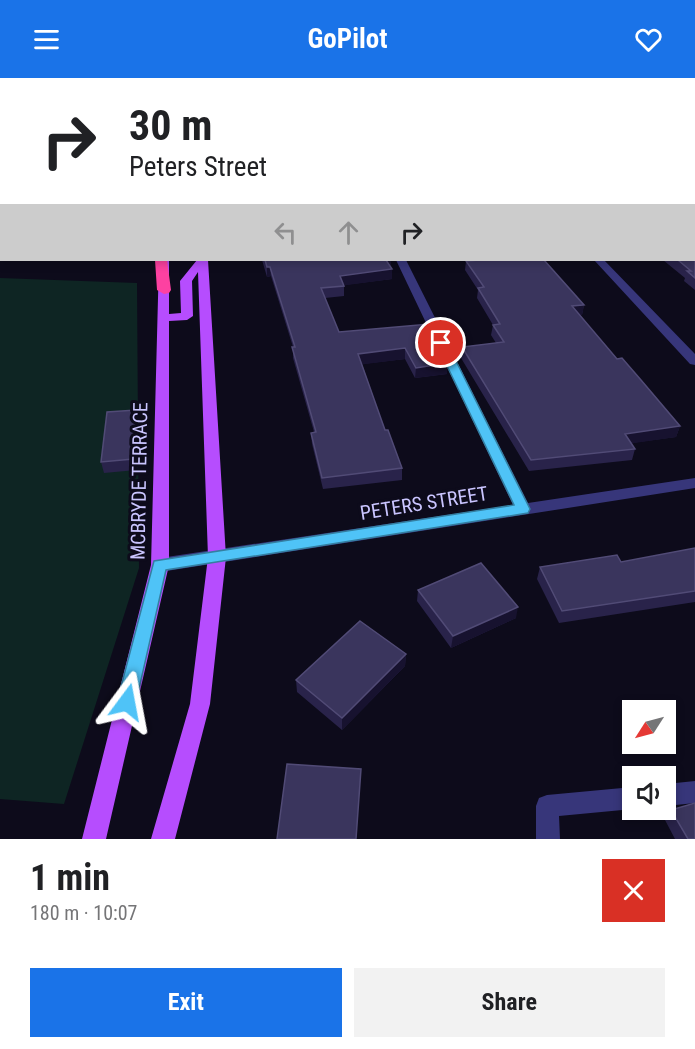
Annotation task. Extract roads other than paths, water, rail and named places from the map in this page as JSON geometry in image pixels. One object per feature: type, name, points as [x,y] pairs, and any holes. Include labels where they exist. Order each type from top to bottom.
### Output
[{"type":"main road","name":"MCBRYDE TERRACE","points":[[94,839],[160,565],[164,290],[162,261]]},
{"type":"main road","points":[[163,318],[187,316],[186,281],[202,261]]},
{"type":"main road","points":[[163,839],[200,704],[217,557],[203,261]]},
{"type":"street","points":[[401,261],[523,509]]},
{"type":"street","points":[[600,261],[695,361]]},
{"type":"street","name":"PETERS STREET","points":[[160,565],[695,483]]},
{"type":"street","points":[[676,794],[695,792]]},
{"type":"street","points":[[548,839],[546,806],[622,799]]}]
